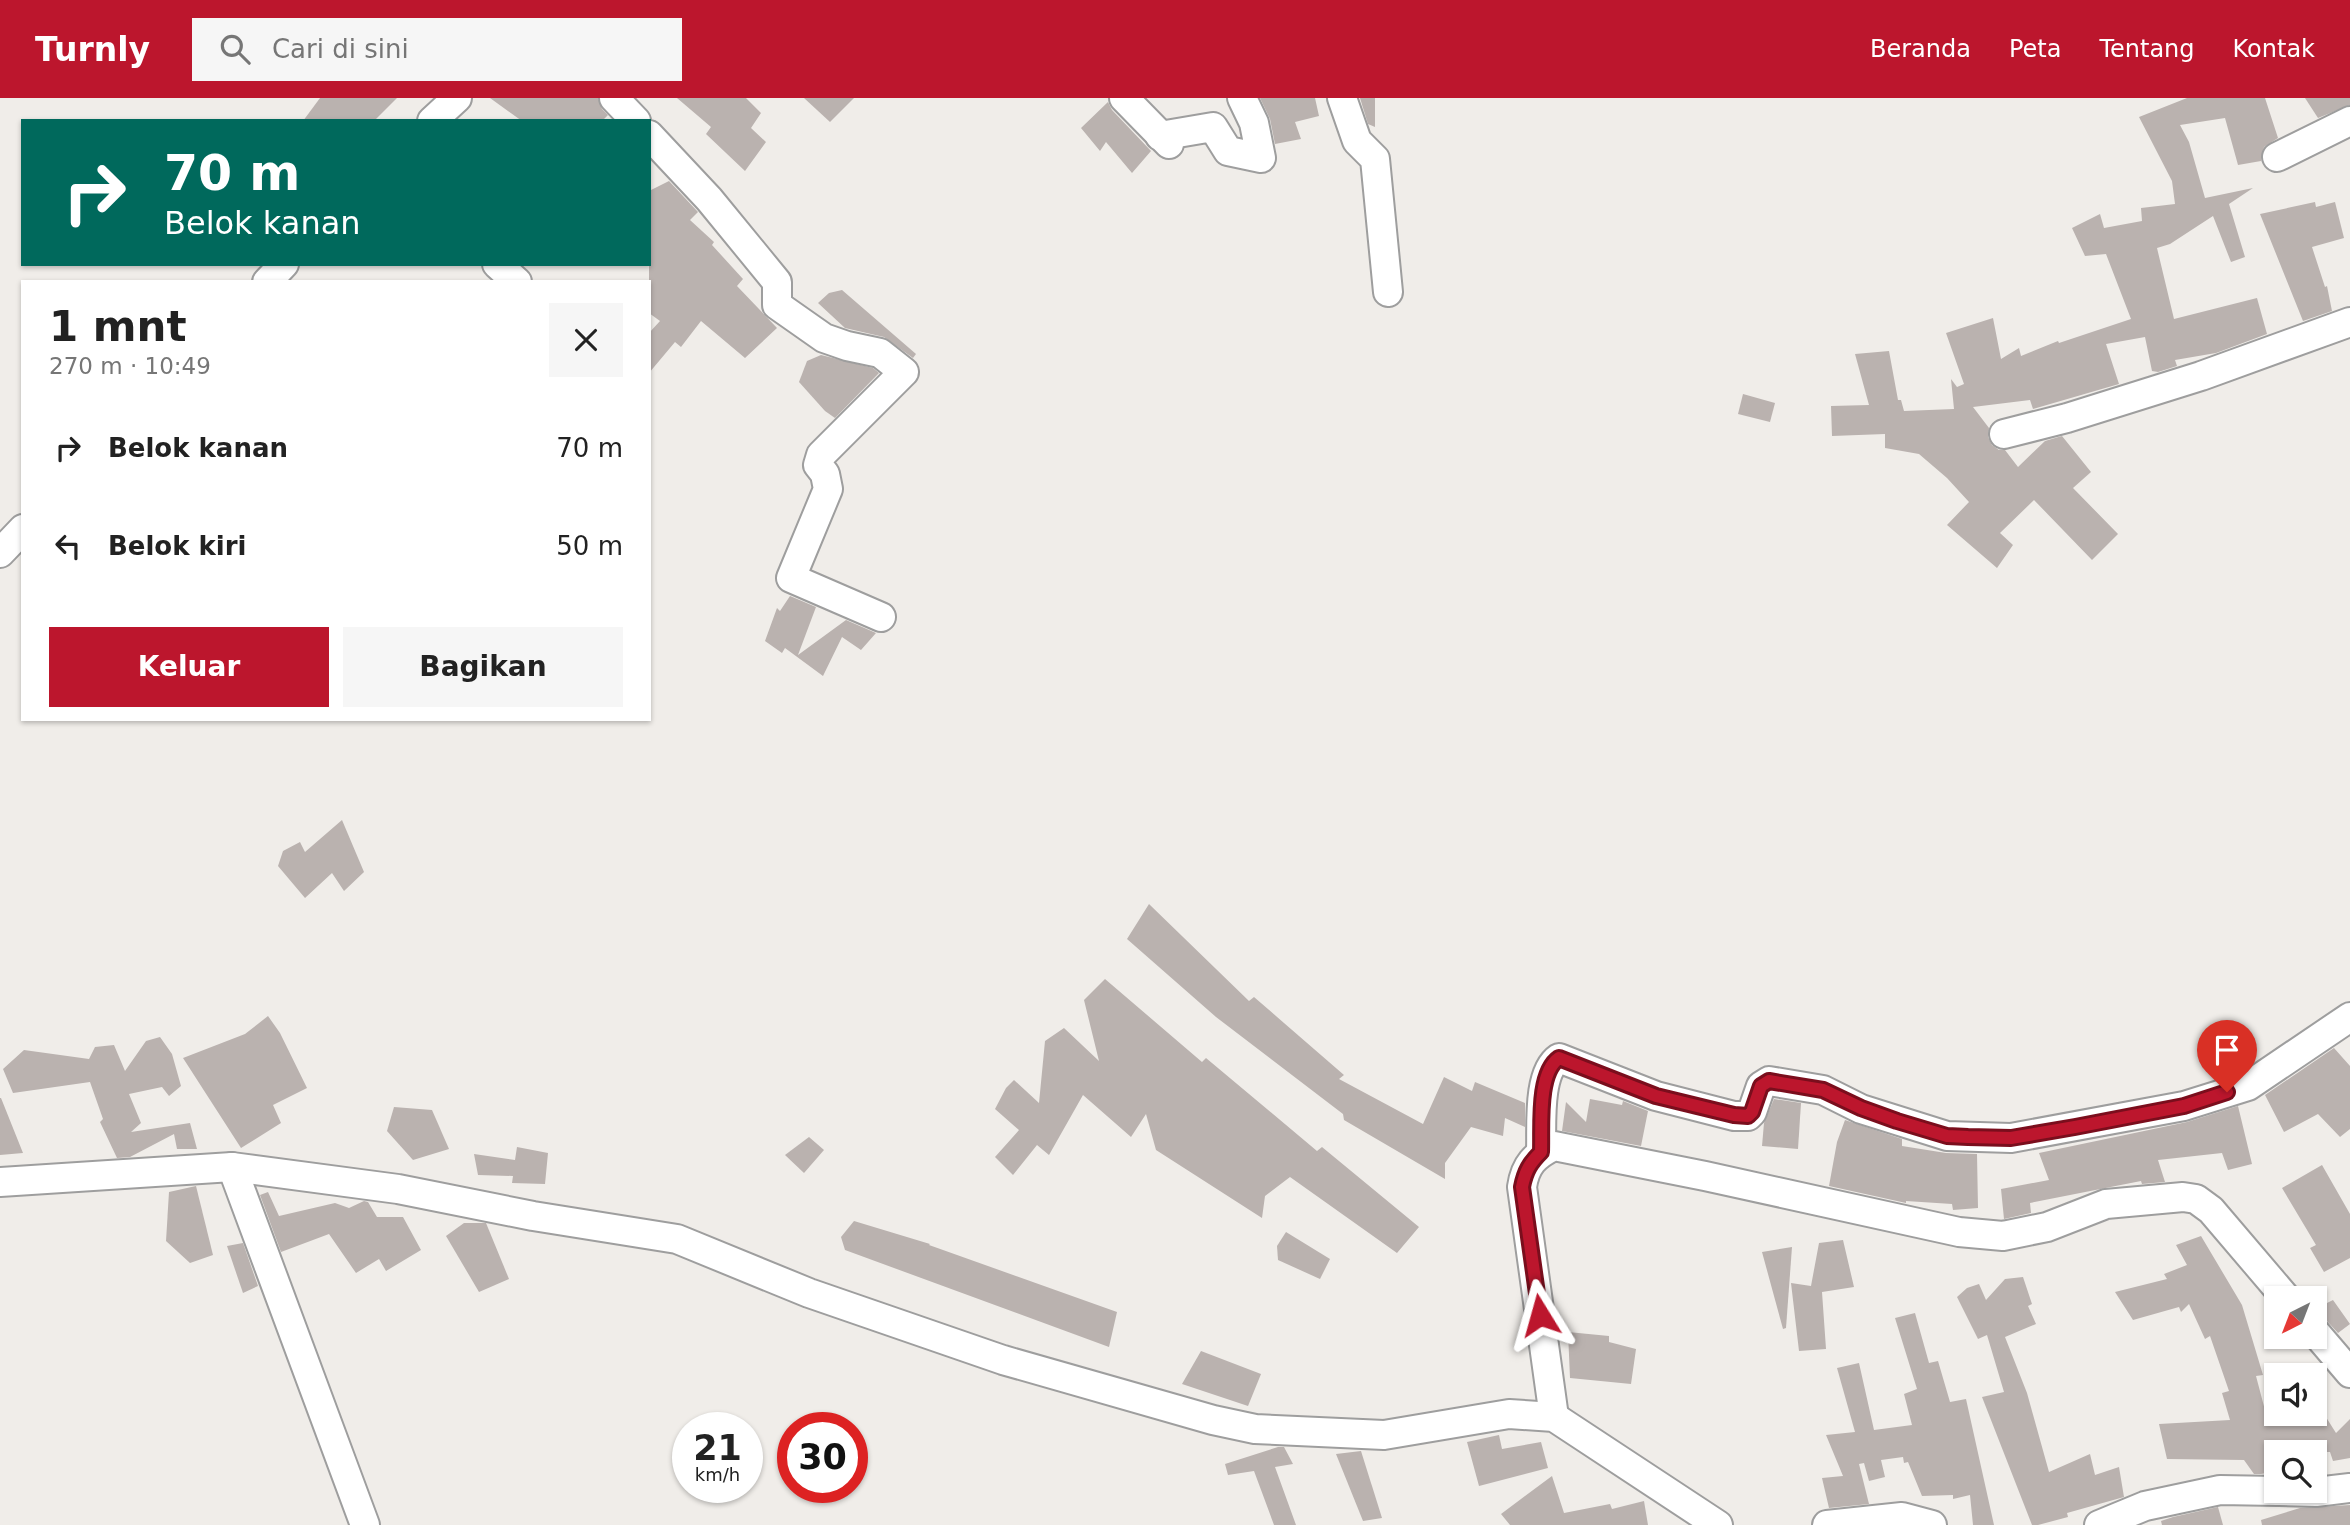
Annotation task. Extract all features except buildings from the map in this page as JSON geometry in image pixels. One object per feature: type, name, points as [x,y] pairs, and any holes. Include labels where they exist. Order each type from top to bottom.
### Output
[{"type":"street","points":[[434,119],[457,98]]},
{"type":"street","points":[[614,98],[634,119]]},
{"type":"street","points":[[1124,98],[1164,140],[1213,127],[1228,151],[1261,158],[1254,123],[1242,98]]},
{"type":"street","points":[[1342,98],[1357,141],[1375,159],[1388,292]]},
{"type":"street","points":[[2277,157],[2350,121]]},
{"type":"street","points":[[651,137],[709,199],[778,282],[777,305],[824,338],[880,353],[904,372],[821,455],[818,465],[825,474],[828,489],[791,578],[881,617]]},
{"type":"street","points":[[269,280],[282,266]]},
{"type":"street","points":[[499,266],[515,280]]},
{"type":"street","points":[[2004,434],[2067,418],[2201,376],[2350,322]]},
{"type":"street","points":[[0,553],[21,531]]},
{"type":"street","points":[[1541,1152],[1544,1083],[1553,1062],[1559,1058],[1656,1096],[1734,1115],[1748,1116],[1761,1086],[1769,1081],[1823,1090],[1861,1108],[1947,1136],[2011,1138],[2184,1106],[2248,1086],[2350,1017]]},
{"type":"street","points":[[1554,1418],[1522,1187],[1524,1173],[1531,1161],[1554,1146],[1959,1231],[2003,1236],[2047,1227],[2106,1205],[2183,1197],[2196,1199],[2211,1210],[2276,1286]]},
{"type":"street","points":[[232,1167],[365,1525]]},
{"type":"street","points":[[0,1182],[232,1167],[398,1189],[533,1216],[677,1239],[809,1293],[1003,1360],[1213,1420],[1255,1429],[1384,1435],[1509,1414],[1554,1418],[1718,1525]]},
{"type":"street","points":[[2328,1347],[2350,1373]]},
{"type":"street","points":[[2327,1491],[2350,1489]]},
{"type":"street","points":[[2099,1525],[2145,1506],[2220,1490],[2264,1491]]},
{"type":"street","points":[[1827,1525],[1902,1517],[1932,1525]]},
{"type":"route","points":[[1540,1315],[1522,1187],[1524,1173],[1531,1161],[1541,1152],[1544,1083],[1553,1062],[1559,1058],[1656,1096],[1734,1115],[1748,1116],[1761,1086],[1769,1081],[1823,1090],[1861,1108],[1947,1136],[2011,1138],[2184,1106],[2227,1092]]}]
